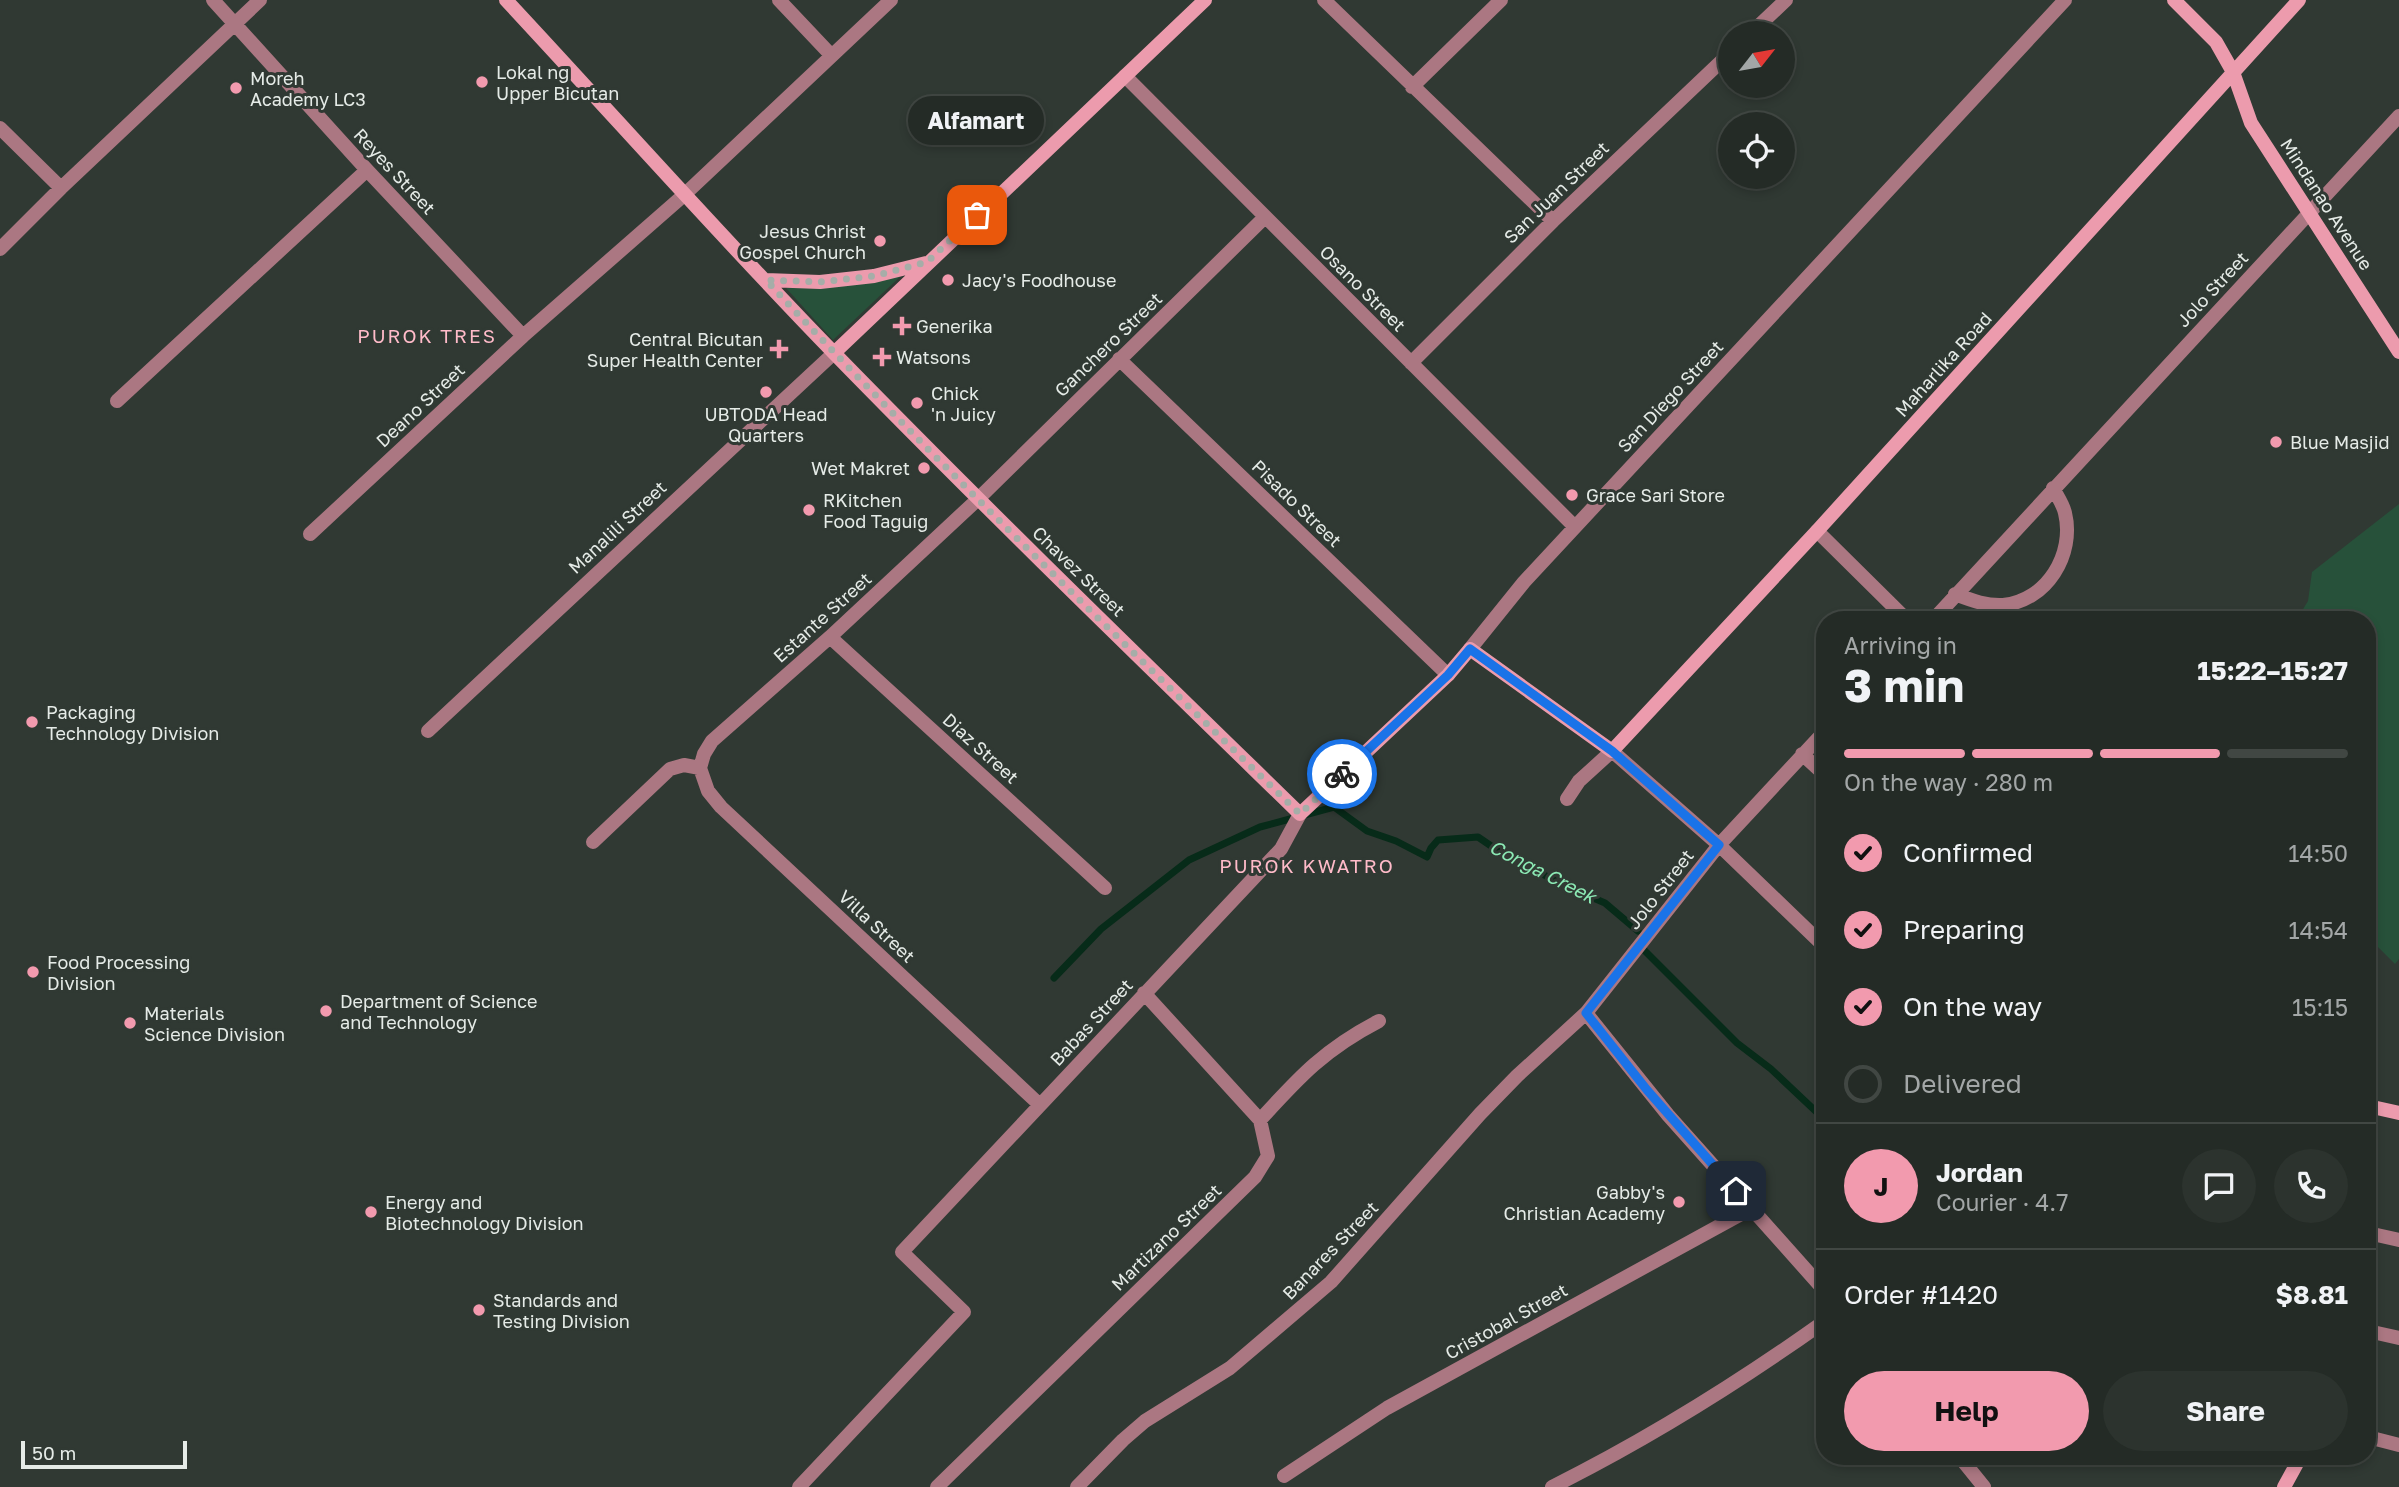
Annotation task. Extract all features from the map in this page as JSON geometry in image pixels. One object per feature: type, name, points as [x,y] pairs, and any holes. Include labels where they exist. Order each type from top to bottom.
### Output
[{"type":"street","name":"Reyes Street","points":[[213,0],[523,336]]},
{"type":"street","points":[[0,249],[260,0]]},
{"type":"street","name":"Chavez Street","points":[[506,0],[684,195],[834,353],[1298,819]]},
{"type":"street","points":[[779,0],[831,55]]},
{"type":"street","name":"Deano Street","points":[[310,534],[523,336],[684,195],[891,0]]},
{"type":"street","points":[[834,353],[1205,0]]},
{"type":"street","points":[[1324,0],[1553,221]]},
{"type":"street","points":[[1412,87],[1501,0]]},
{"type":"street","points":[[1764,21],[1786,0]]},
{"type":"street","name":"San Diego Street","points":[[1298,819],[1448,675],[1524,582],[2065,0]]},
{"type":"street","name":"Mindanao Avenue","points":[[2174,0],[2216,42],[2233,72],[2251,123],[2399,352]]},
{"type":"street","name":"Maharlika Road","points":[[1612,751],[1817,531],[2300,0]]},
{"type":"street","name":"San Juan Street","points":[[1411,363],[1553,221],[1718,64]]},
{"type":"street","name":"Osano Street","points":[[1125,76],[1575,527]]},
{"type":"street","name":"Jolo Street","points":[[1941,611],[2399,116]]},
{"type":"street","points":[[0,128],[61,188]]},
{"type":"street","points":[[117,401],[367,170]]},
{"type":"street","name":"Ganchero Street","points":[[978,499],[1265,217]]},
{"type":"street","points":[[766,280],[820,282],[874,276],[927,262]]},
{"type":"street","name":"Manalili Street","points":[[428,731],[834,353]]},
{"type":"street","name":"Pisado Street","points":[[1119,359],[1448,675]]},
{"type":"street","points":[[1955,594],[1979,603],[2004,605],[2028,597],[2048,582],[2062,560],[2068,536],[2065,510],[2053,488]]},
{"type":"street","name":"Estante Street","points":[[700,768],[712,741],[830,637],[978,499]]},
{"type":"street","points":[[1817,531],[1899,611]]},
{"type":"street","name":"Diaz Street","points":[[830,637],[1105,888]]},
{"type":"street","points":[[1470,649],[1612,751],[1719,845],[1816,938]]},
{"type":"street","name":"Jolo Street","points":[[1586,1013],[1719,845],[1816,740]]},
{"type":"street","points":[[1567,799],[1579,781],[1612,751]]},
{"type":"street","points":[[1802,754],[1816,767]]},
{"type":"street","points":[[593,842],[670,769],[684,765],[700,768]]},
{"type":"street","name":"Villa Street","points":[[700,768],[708,790],[721,807],[1040,1105]]},
{"type":"street","name":"Babas Street","points":[[799,1487],[964,1311],[902,1252],[1281,849],[1298,819]]},
{"type":"street","name":"Martizano Street","points":[[937,1487],[1255,1177],[1268,1156],[1260,1120],[1144,993]]},
{"type":"street","points":[[1586,1013],[1654,1099],[1816,1281]]},
{"type":"street","name":"Banares Street","points":[[1077,1487],[1145,1421],[1230,1368],[1324,1289],[1480,1114],[1586,1013]]},
{"type":"street","points":[[1260,1120],[1320,1057],[1350,1035],[1379,1021]]},
{"type":"street","points":[[2376,1108],[2399,1113]]},
{"type":"street","name":"Cristobal Street","points":[[1283,1476],[1387,1408],[1752,1208]]},
{"type":"street","points":[[2376,1235],[2399,1240]]},
{"type":"street","points":[[1552,1487],[1638,1442],[1711,1398],[1816,1327]]},
{"type":"street","points":[[2376,1333],[2399,1338]]},
{"type":"street","points":[[2376,1439],[2399,1445]]},
{"type":"street","points":[[1966,1465],[1983,1487]]},
{"type":"street","points":[[2284,1487],[2296,1465]]},
{"type":"green space","points":[[904,273],[833,340],[786,288]]},
{"type":"green space","points":[[2399,504],[2399,959],[2395,964],[2376,945],[2376,611],[2302,611],[2308,601],[2312,572]]},
{"type":"waterway","name":"Conga Creek","points":[[1054,978],[1101,929],[1189,860],[1260,827],[1334,807],[1367,831],[1396,841],[1427,857],[1438,840],[1478,837],[1563,885],[1605,903],[1638,931]]},
{"type":"waterway","name":"Conga Creek","points":[[1644,950],[1737,1043],[1771,1069],[1816,1112]]},
{"type":"way so far","points":[[977,215],[927,262],[874,276],[820,282],[766,280],[978,499],[1300,814],[1342,774]]},
{"type":"place","name":"Lokal ng Upper Bicutan","points":[[482,82]]},
{"type":"place","name":"Moreh Academy LC3","points":[[236,88]]},
{"type":"place","name":"Alfamart","points":[[977,215]]},
{"type":"place","name":"Jesus Christ Gospel Church","points":[[880,241]]},
{"type":"place","name":"Jacy's Foodhouse","points":[[948,280]]},
{"type":"place","name":"Generika","points":[[902,326]]},
{"type":"place","name":"Central Bicutan Super Health Center","points":[[779,349]]},
{"type":"place","name":"Watsons","points":[[882,357]]},
{"type":"place","name":"UBTODA Head Quarters","points":[[766,392]]},
{"type":"place","name":"Chick 'n Juicy","points":[[917,403]]},
{"type":"place","name":"Blue Masjid","points":[[2276,442]]},
{"type":"place","name":"Wet Makret","points":[[924,468]]},
{"type":"place","name":"Grace Sari Store","points":[[1572,495]]},
{"type":"place","name":"RKitchen Food Taguig","points":[[809,510]]},
{"type":"place","name":"Packaging Technology Division","points":[[32,722]]},
{"type":"place","name":"Food Processing Division","points":[[33,972]]},
{"type":"place","name":"Department of Science and Technology","points":[[326,1011]]},
{"type":"place","name":"Materials Science Division","points":[[130,1023]]},
{"type":"place","name":"Gabby's Christian Academy","points":[[1679,1202]]},
{"type":"place","name":"Energy and Biotechnology Division","points":[[371,1212]]},
{"type":"place","name":"Standards and Testing Division","points":[[479,1310]]},
{"type":"district","name":"PUROK TRES","points":[[427,335]]},
{"type":"district","name":"PUROK KWATRO","points":[[1307,865]]},
{"type":"route","points":[[1342,774],[1448,675],[1470,649],[1612,751],[1719,845],[1586,1013],[1647,1090],[1736,1191]]}]
